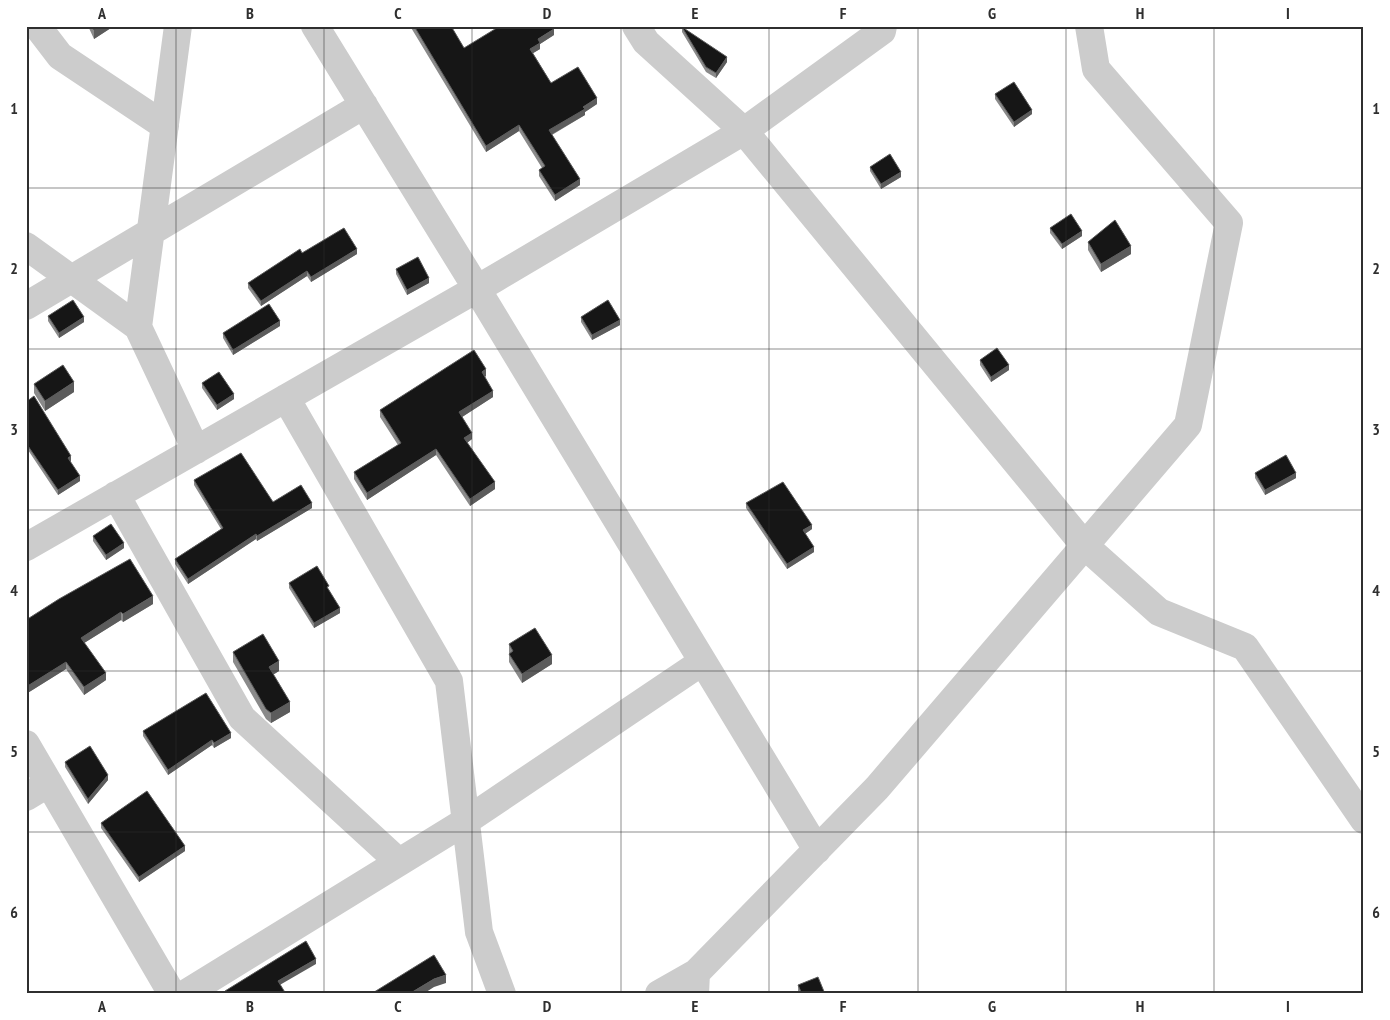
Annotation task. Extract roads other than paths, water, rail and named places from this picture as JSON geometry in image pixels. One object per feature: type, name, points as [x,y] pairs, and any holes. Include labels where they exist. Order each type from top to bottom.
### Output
[{"type":"street","points":[[37,26],[60,56],[165,126]]},
{"type":"street","points":[[138,327],[178,26]]},
{"type":"street","points":[[315,26],[477,289],[817,850]]},
{"type":"street","points":[[636,26],[646,42],[744,131],[1085,546],[1159,612],[1245,647],[1364,820]]},
{"type":"street","points":[[26,547],[477,289],[744,131],[882,31],[883,26]]},
{"type":"street","points":[[660,994],[696,984],[817,850],[877,788],[1188,425],[1230,222],[1096,69],[1089,26]]},
{"type":"street","points":[[26,306],[364,105]]},
{"type":"street","points":[[26,246],[138,327],[196,450]]},
{"type":"street","points":[[286,398],[449,680],[479,932],[502,994]]},
{"type":"street","points":[[116,495],[242,718],[399,862]]},
{"type":"street","points":[[185,994],[466,821],[702,662]]},
{"type":"street","points":[[26,744],[172,994]]},
{"type":"street","points":[[26,797],[49,783]]}]
